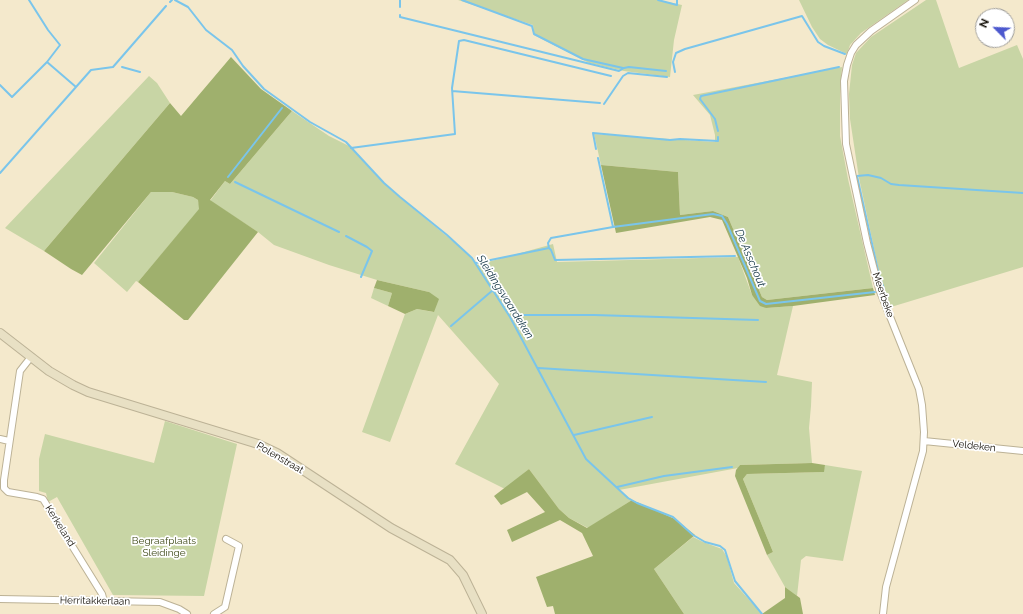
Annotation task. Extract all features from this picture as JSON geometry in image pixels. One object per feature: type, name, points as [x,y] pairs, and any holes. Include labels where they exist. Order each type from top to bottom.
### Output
[{"type":"main road","name":"Polenstraat","points":[[0,333],[58,377],[94,394],[258,444],[277,453],[391,528],[450,560],[463,574],[482,614]]},
{"type":"street","name":"Meerbeke","points":[[883,614],[886,586],[907,513],[924,441],[922,405],[919,389],[879,289],[867,244],[846,144],[844,96],[846,68],[851,53],[856,45],[871,31],[915,0]]},
{"type":"street","name":"Kerkeland","points":[[31,357],[20,372],[2,490],[43,499],[102,594],[104,601]]},
{"type":"street","points":[[0,439],[9,441]]},
{"type":"street","name":"Veldeken","points":[[924,441],[1023,451]]},
{"type":"street","points":[[214,614],[225,607],[239,546],[226,539]]},
{"type":"street","name":"Herritakkerlaan","points":[[0,599],[160,602],[179,609],[186,614]]},
{"type":"green space","points":[[458,0],[658,0],[682,5],[674,40],[670,77],[624,71],[589,63],[534,35],[533,25]]},
{"type":"green space","points":[[799,0],[908,0],[861,33],[850,45],[847,54],[828,45],[820,39],[812,27]]},
{"type":"green space","points":[[926,0],[936,0],[959,68],[1009,48],[1015,48],[1015,46],[1017,45],[1023,59],[1023,267],[891,307],[881,281],[859,178],[850,119],[849,94],[852,65],[856,53],[871,37]]},
{"type":"green space","points":[[231,57],[261,89],[292,111],[230,184],[225,181],[210,200],[258,232],[188,320],[184,320],[138,282],[199,209],[198,200],[193,197],[172,192],[151,192],[82,275],[44,251],[170,103],[181,116]]},
{"type":"green space","points":[[842,67],[840,94],[840,136],[848,179],[873,288],[767,300],[762,297],[728,217],[713,211],[680,215],[678,172],[601,165],[594,134],[715,142],[715,135],[710,115],[693,95]]},
{"type":"green space","points":[[149,76],[157,83],[170,103],[44,251],[5,228]]},
{"type":"green space","points":[[292,111],[329,136],[349,146],[391,190],[466,252],[477,265],[553,244],[557,262],[738,257],[752,295],[766,308],[793,306],[777,375],[812,382],[809,428],[812,463],[740,465],[738,468],[619,490],[632,500],[588,528],[569,518],[559,509],[529,469],[505,489],[455,464],[499,384],[438,315],[390,442],[362,432],[405,314],[417,309],[433,312],[429,292],[377,280],[329,265],[274,245],[258,232],[210,201],[225,181],[230,184]]},
{"type":"green space","points":[[601,165],[678,172],[680,215],[713,211],[728,217],[762,297],[767,300],[873,288],[875,295],[793,306],[766,308],[760,306],[752,295],[747,278],[722,220],[710,217],[616,233]]},
{"type":"green space","points":[[151,192],[172,192],[193,197],[198,200],[200,209],[138,282],[136,281],[127,292],[94,263]]},
{"type":"green space","points":[[377,280],[429,292],[439,299],[434,312],[417,309],[405,314],[388,306],[392,293],[374,288]]},
{"type":"green space","points":[[374,288],[392,293],[388,306],[371,298]]},
{"type":"green space","name":"Begraafplaats Sleidinge","points":[[165,421],[237,444],[204,596],[113,595],[57,497],[48,502],[46,493],[39,491],[39,459],[45,434],[154,463]]},
{"type":"green space","points":[[812,463],[825,465],[824,472],[747,474],[743,479],[773,552],[767,555],[735,476],[736,470],[740,465]]},
{"type":"green space","points":[[825,465],[862,471],[843,561],[806,556],[801,560],[797,596],[785,587],[767,555],[773,552],[743,479],[747,474],[823,472]]},
{"type":"green space","points":[[529,469],[559,509],[569,518],[587,528],[632,500],[675,519],[695,535],[654,569],[684,614],[555,614],[553,606],[547,607],[536,577],[593,556],[582,533],[560,520],[512,542],[507,530],[545,512],[527,492],[501,505],[494,496]]},
{"type":"green space","points":[[693,537],[722,549],[727,557],[734,583],[762,614],[684,614],[654,569]]},
{"type":"green space","points":[[785,587],[800,598],[803,614],[762,614],[785,598]]},
{"type":"waterway","points":[[29,0],[48,30],[60,45],[47,62]]},
{"type":"waterway","name":"Sleidingsvaardeken","points":[[175,0],[188,7],[206,30],[232,50],[243,66],[264,89],[310,122],[346,142],[384,183],[447,235],[472,258],[510,317],[586,459],[628,498],[673,517],[693,535],[705,542],[720,546],[725,550],[735,581],[762,614]]},
{"type":"waterway","points":[[400,0],[400,7]]},
{"type":"waterway","points":[[462,0],[532,26],[534,34],[583,59],[623,68]]},
{"type":"waterway","points":[[658,0],[677,5],[677,0]]},
{"type":"waterway","points":[[0,173],[91,70],[113,67],[166,6]]},
{"type":"waterway","points":[[400,15],[400,17],[619,71],[629,67],[666,71]]},
{"type":"waterway","points":[[675,72],[673,62],[676,53],[685,49],[802,16],[818,42],[824,46],[845,54]]},
{"type":"waterway","points":[[351,148],[455,134],[452,88],[459,41],[464,40],[611,76]]},
{"type":"waterway","points":[[0,85],[12,97],[47,62],[76,87]]},
{"type":"waterway","points":[[122,67],[140,72]]},
{"type":"waterway","points":[[718,131],[715,119],[700,99],[701,96],[839,67]]},
{"type":"waterway","points":[[604,104],[623,76],[628,73],[667,77]]},
{"type":"waterway","points":[[452,91],[600,103]]},
{"type":"waterway","points":[[228,177],[282,108]]},
{"type":"waterway","points":[[596,149],[593,133],[670,140],[680,139],[718,141],[718,137]]},
{"type":"waterway","points":[[598,158],[613,227]]},
{"type":"waterway","name":"De Asschout","points":[[884,289],[879,275],[857,176],[868,175],[881,178],[891,184],[899,185],[1023,193]]},
{"type":"waterway","points":[[235,182],[339,232]]},
{"type":"waterway","name":"De Asschout","points":[[476,263],[549,248],[548,243],[551,238],[613,227],[713,214],[722,216],[727,224],[760,301],[766,304],[875,292]]},
{"type":"waterway","points":[[346,236],[372,251],[361,277]]},
{"type":"waterway","points":[[549,248],[555,260],[735,256]]},
{"type":"waterway","points":[[451,326],[493,290]]},
{"type":"waterway","points":[[520,315],[594,315],[758,320]]},
{"type":"waterway","points":[[538,368],[766,382]]},
{"type":"waterway","points":[[574,435],[652,417]]},
{"type":"waterway","points":[[617,487],[664,476],[732,467]]}]
